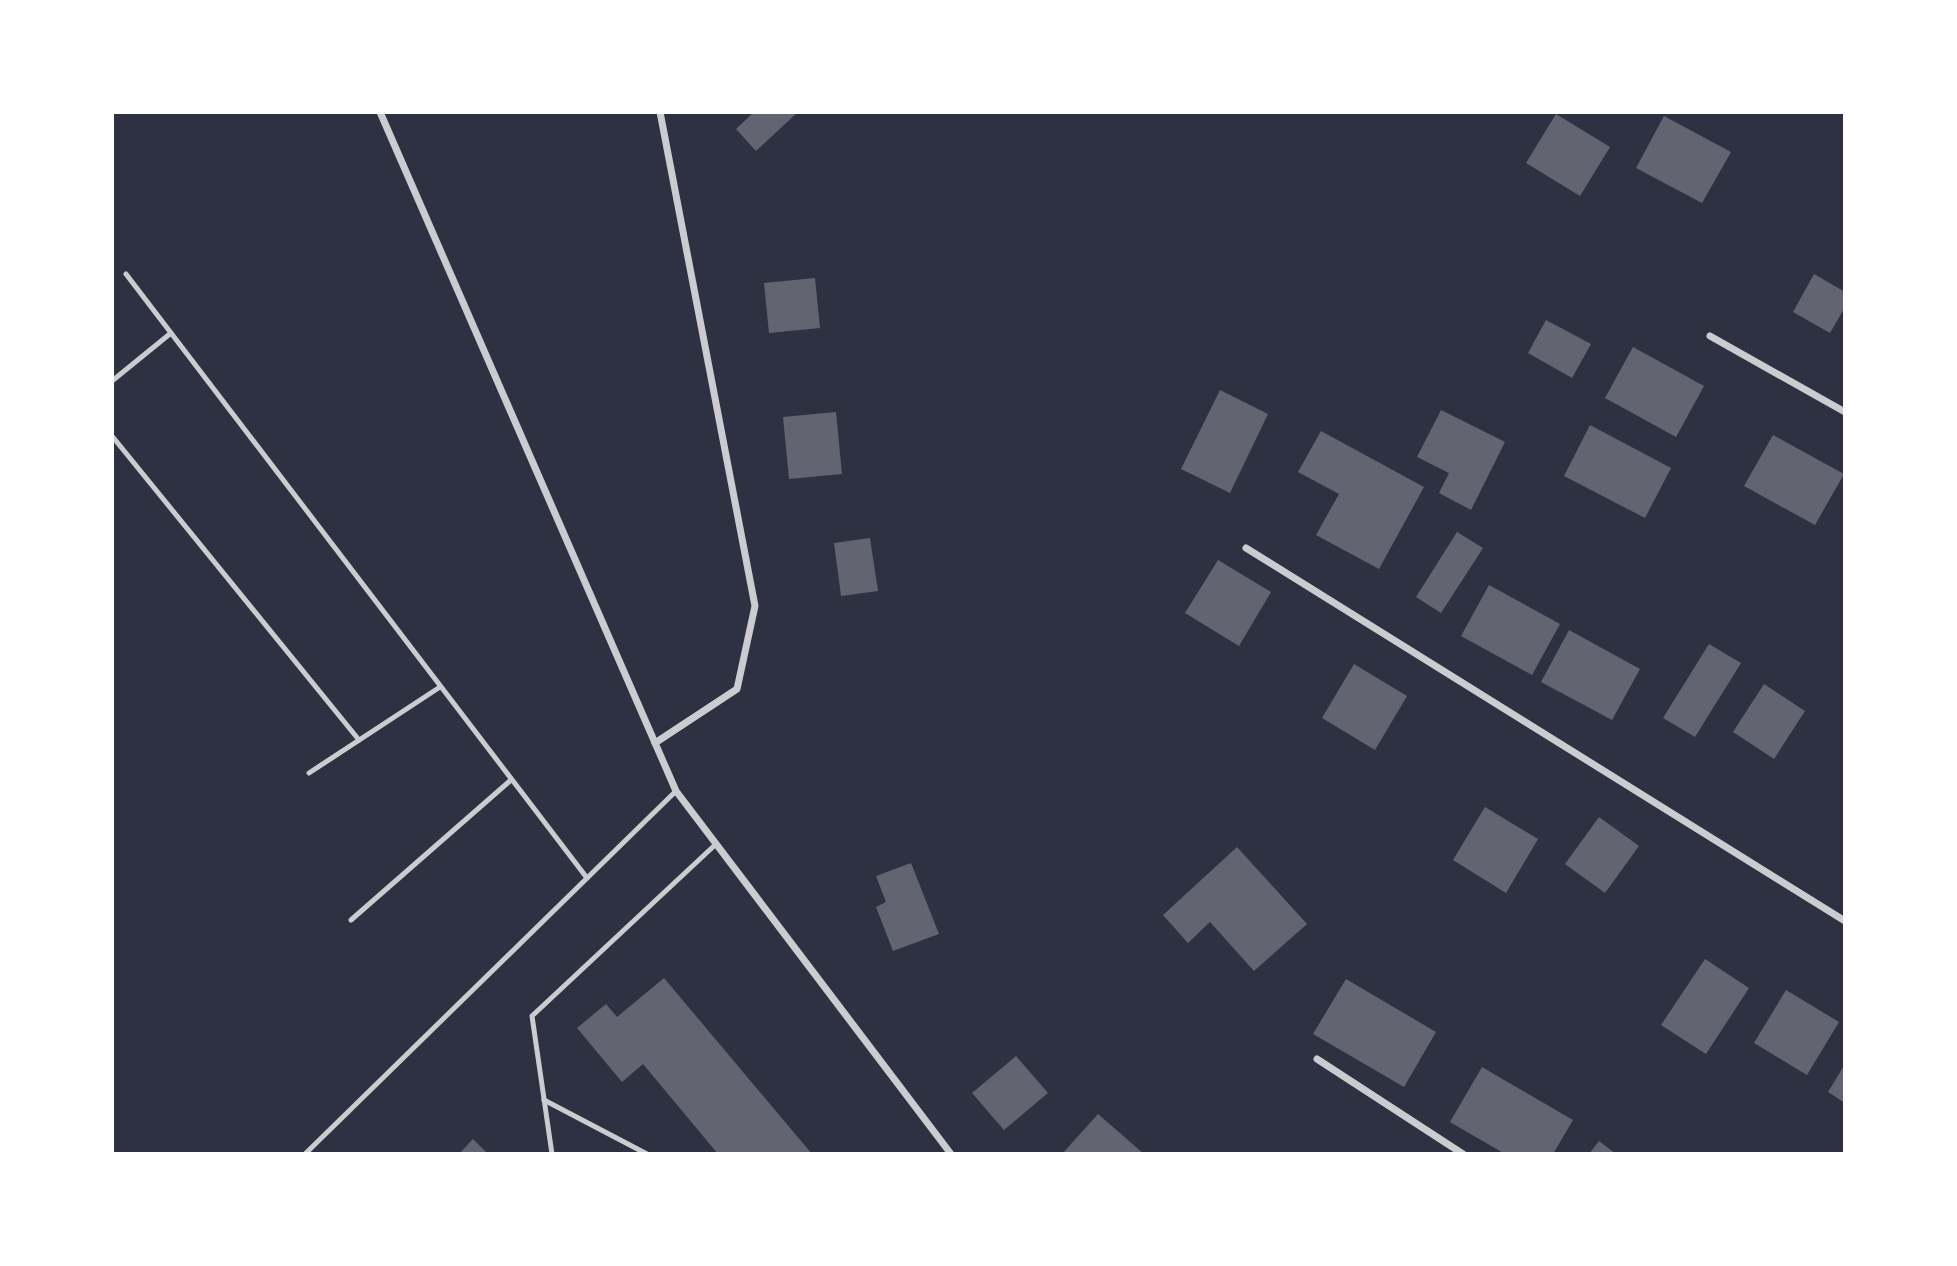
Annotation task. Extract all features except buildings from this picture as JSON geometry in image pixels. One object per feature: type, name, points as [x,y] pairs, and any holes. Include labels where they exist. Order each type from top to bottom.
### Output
[{"type":"street","points":[[380,112],[676,791],[951,1154]]},
{"type":"street","points":[[655,743],[737,689],[755,606],[660,112]]},
{"type":"street","points":[[1710,336],[1845,412]]},
{"type":"street","points":[[1246,548],[1845,921]]},
{"type":"street","points":[[1317,1059],[1463,1154]]},
{"type":"lane","points":[[126,274],[587,878]]},
{"type":"lane","points":[[112,381],[171,333]]},
{"type":"lane","points":[[112,436],[359,740]]},
{"type":"lane","points":[[309,773],[440,687]]},
{"type":"lane","points":[[351,920],[511,779]]},
{"type":"lane","points":[[305,1154],[676,791]]},
{"type":"lane","points":[[552,1154],[532,1016],[716,844]]},
{"type":"lane","points":[[544,1100],[647,1154]]}]
